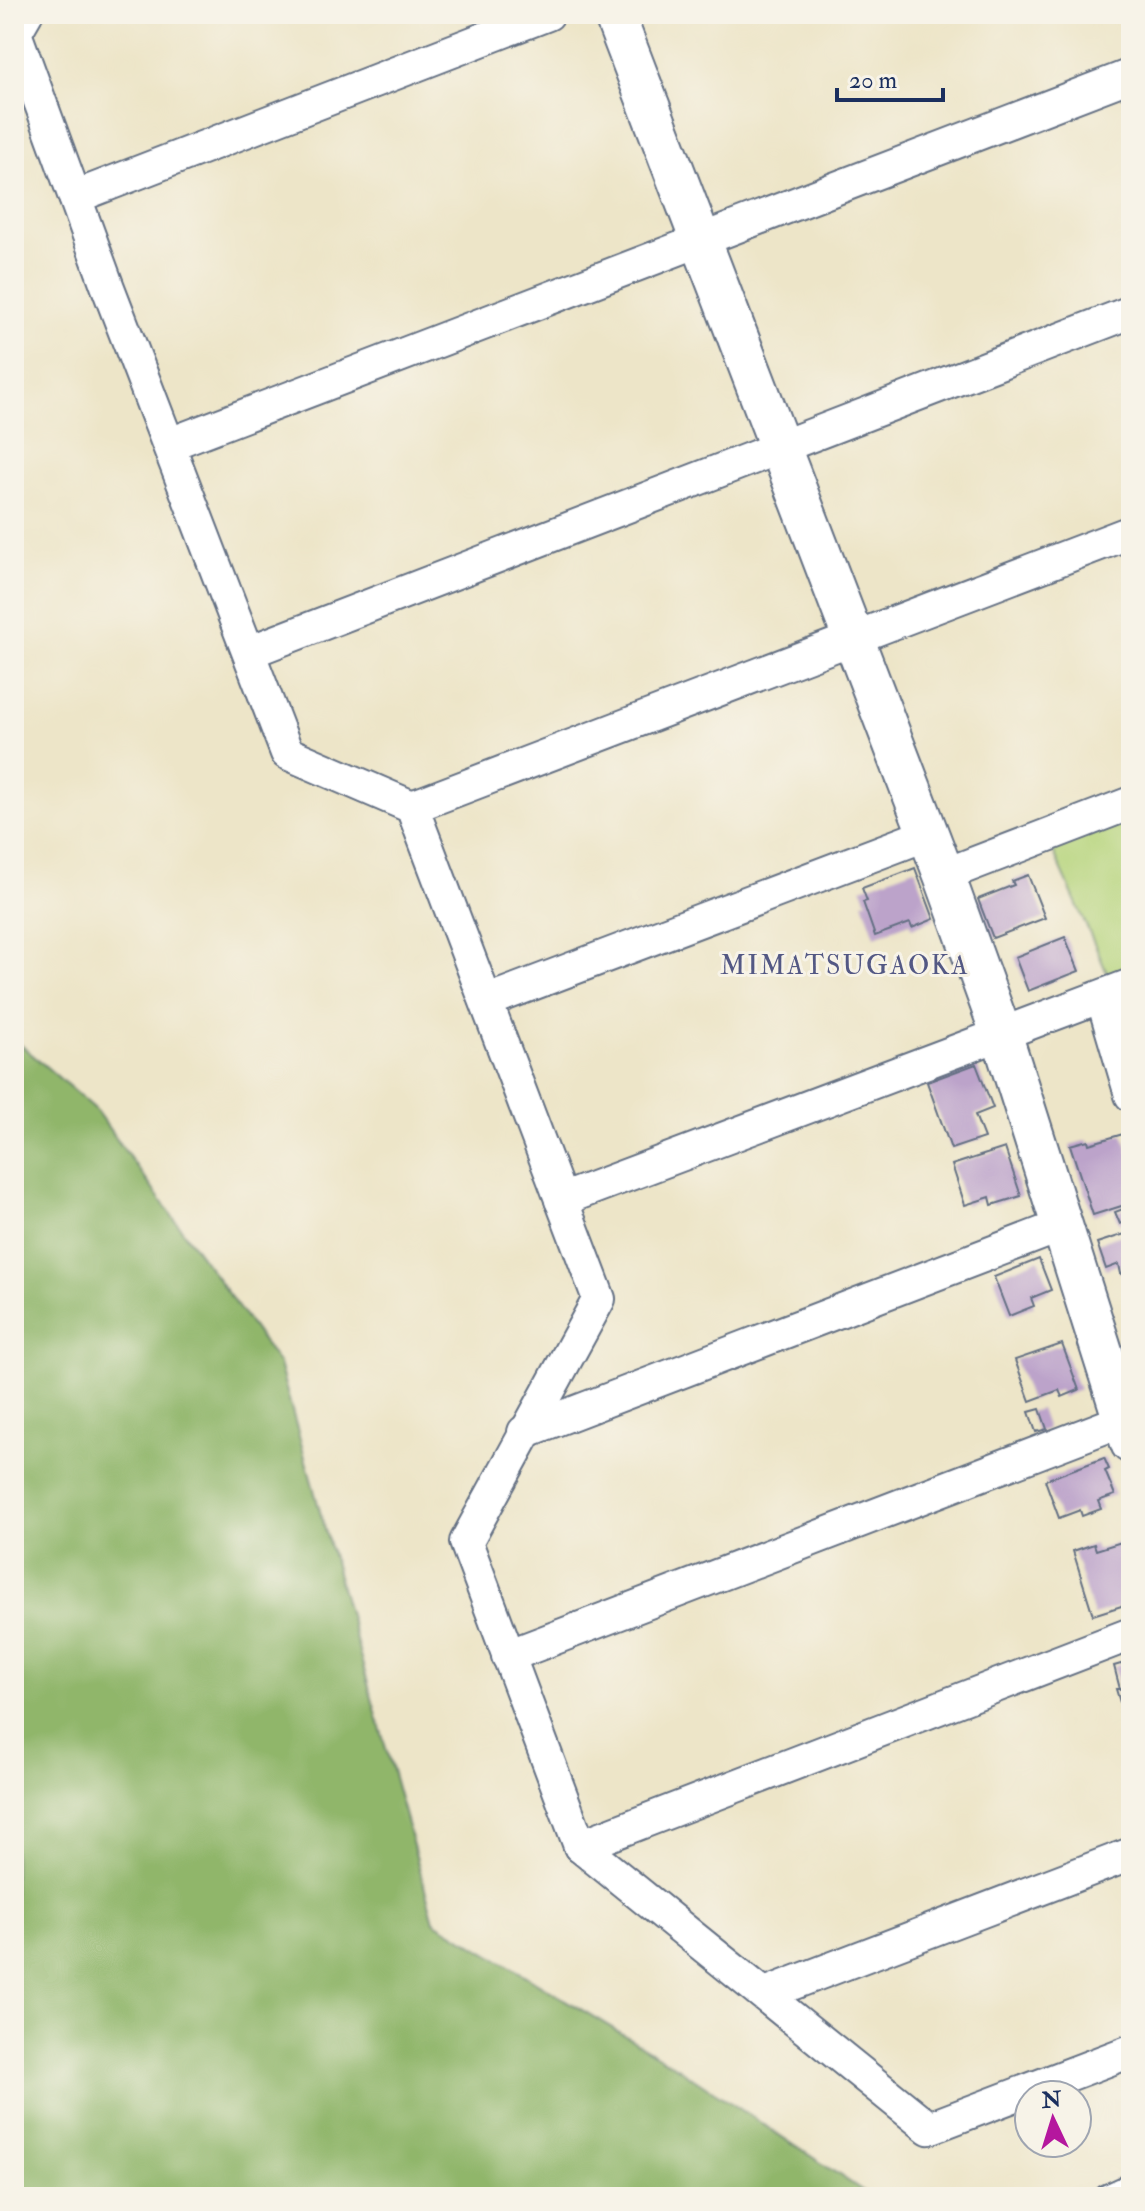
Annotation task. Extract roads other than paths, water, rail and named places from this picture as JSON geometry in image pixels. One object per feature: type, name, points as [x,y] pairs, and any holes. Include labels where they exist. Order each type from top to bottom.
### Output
[{"type":"street","points":[[26,14],[15,33],[287,753],[412,807],[1131,532]]},
{"type":"street","points":[[75,197],[548,14]]},
{"type":"street","points":[[508,1656],[1129,1426],[1061,1226],[1002,1036],[944,875],[614,14]]},
{"type":"street","points":[[170,444],[1131,75]]},
{"type":"street","points":[[249,652],[1131,312]]},
{"type":"street","points":[[944,875],[1131,803]]},
{"type":"street","points":[[412,807],[599,1299],[466,1542],[580,1846],[929,2128],[1131,2051]]},
{"type":"street","points":[[487,1001],[928,834]]},
{"type":"street","points":[[561,1200],[1131,985]]},
{"type":"street","points":[[1102,997],[1131,1095]]},
{"type":"street","points":[[524,1432],[1061,1226]]},
{"type":"street","points":[[580,1846],[1131,1634]]},
{"type":"street","points":[[765,1994],[1131,1854]]},
{"type":"street","points":[[1107,2197],[1131,2186]]},
{"type":"district","name":"MIMATSUGAOKA","points":[[845,966]]}]
